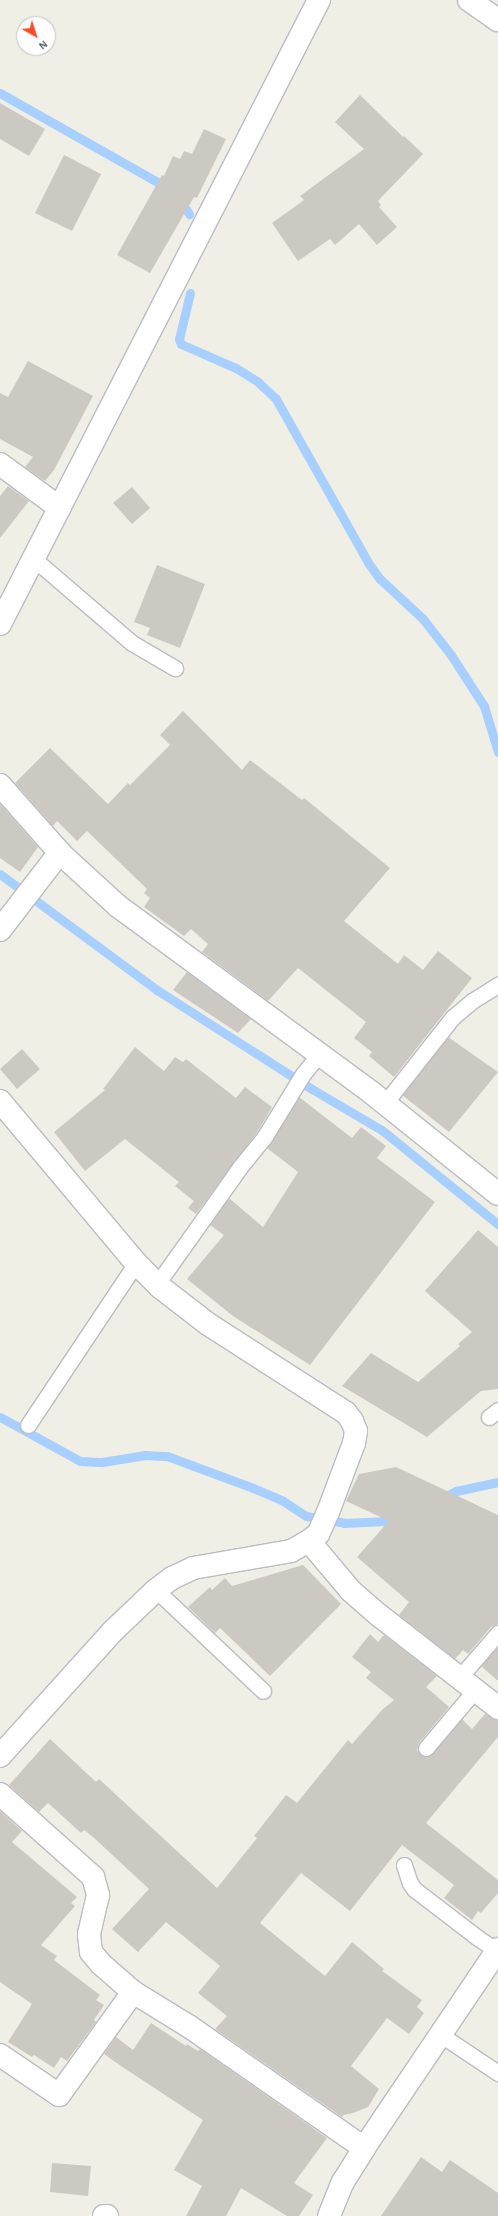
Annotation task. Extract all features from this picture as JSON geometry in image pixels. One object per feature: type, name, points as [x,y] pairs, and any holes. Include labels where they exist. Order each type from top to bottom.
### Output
[{"type":"street","points":[[0,624],[318,0]]},
{"type":"street","points":[[469,0],[498,20]]},
{"type":"street","points":[[0,464],[60,508]]},
{"type":"street","points":[[0,784],[60,852],[119,907],[385,1103],[498,1194]]},
{"type":"street","points":[[0,930],[60,852]]},
{"type":"street","points":[[0,1101],[136,1263],[157,1284],[208,1324],[346,1413],[352,1421],[356,1431],[354,1443],[328,1512],[318,1534],[291,1551],[193,1568],[172,1578],[156,1590],[114,1630],[0,1756]]},
{"type":"street","points":[[309,1541],[351,1591],[380,1616],[498,1708]]},
{"type":"street","points":[[0,1794],[93,1877],[98,1895],[89,1934],[90,1952],[100,1964],[133,1992],[190,2027],[364,2148]]},
{"type":"street","points":[[329,2216],[343,2182],[364,2148],[498,1950]]},
{"type":"street","points":[[0,2055],[59,2095],[133,1992]]},
{"type":"lane","points":[[34,559],[132,643],[175,668]]},
{"type":"lane","points":[[385,1103],[453,1018],[472,1001],[498,985]]},
{"type":"lane","points":[[157,1284],[240,1167],[265,1136],[303,1074],[319,1054]]},
{"type":"lane","points":[[28,1425],[136,1263]]},
{"type":"lane","points":[[156,1590],[263,1692]]},
{"type":"lane","points":[[426,1748],[498,1633]]},
{"type":"lane","points":[[404,1865],[410,1883],[414,1889],[478,1938],[498,1950]]},
{"type":"lane","points":[[441,2034],[498,2073]]},
{"type":"building","points":[[360,95],[403,137],[404,136],[423,154],[378,201],[381,205],[379,207],[397,227],[377,245],[359,224],[335,245],[330,239],[298,261],[272,223],[304,200],[300,196],[364,149],[335,122]]},
{"type":"building","points":[[0,103],[45,129],[29,156],[0,139]]},
{"type":"building","points":[[204,129],[226,139],[197,198],[194,197],[150,273],[117,255],[162,175],[164,176],[173,156],[180,159],[184,151],[192,154]]},
{"type":"building","points":[[64,155],[101,174],[72,231],[35,213]]},
{"type":"building","points":[[28,361],[93,396],[54,470],[45,481],[25,467],[33,457],[0,439],[0,393],[8,397]]},
{"type":"building","points":[[8,486],[29,501],[0,538],[0,496]]},
{"type":"building","points":[[132,487],[150,508],[132,524],[113,503]]},
{"type":"building","points":[[157,565],[205,584],[180,648],[147,635],[150,628],[134,622]]},
{"type":"building","points":[[183,711],[242,770],[250,760],[302,800],[304,798],[390,868],[344,921],[398,964],[404,955],[423,970],[438,951],[472,978],[394,1077],[369,1056],[372,1052],[354,1038],[366,1022],[298,968],[268,1001],[202,952],[208,944],[191,929],[184,936],[144,907],[150,898],[144,893],[147,889],[87,831],[77,841],[57,821],[53,826],[15,783],[50,748],[108,804],[128,783],[130,785],[170,745],[160,735]]},
{"type":"building","points":[[0,804],[38,847],[20,872],[0,858]]},
{"type":"building","points":[[187,972],[251,1019],[238,1033],[173,990]]},
{"type":"building","points":[[448,1037],[498,1072],[449,1132],[402,1095]]},
{"type":"building","points":[[135,1047],[164,1071],[175,1057],[183,1062],[186,1059],[236,1098],[245,1087],[272,1107],[258,1131],[196,1214],[188,1208],[194,1201],[175,1186],[179,1182],[125,1139],[85,1171],[54,1132],[105,1090],[103,1089]]},
{"type":"building","points":[[22,1049],[40,1069],[17,1089],[0,1069]]},
{"type":"building","points":[[299,1097],[352,1138],[361,1127],[386,1146],[377,1158],[435,1202],[310,1365],[233,1316],[187,1279],[224,1235],[210,1225],[229,1198],[263,1227],[298,1172],[267,1148]]},
{"type":"building","points":[[478,1230],[498,1247],[498,1389],[481,1391],[427,1437],[342,1386],[371,1353],[418,1382],[460,1346],[458,1344],[472,1332],[425,1291]]},
{"type":"building","points":[[396,1467],[498,1515],[498,1624],[491,1627],[468,1654],[463,1650],[455,1659],[399,1615],[409,1602],[357,1557],[389,1521],[346,1501],[359,1474]]},
{"type":"building","points":[[303,1565],[341,1604],[270,1676],[220,1628],[215,1633],[188,1607],[210,1587],[212,1590],[225,1578],[232,1586]]},
{"type":"building","points":[[370,1634],[378,1642],[384,1635],[437,1676],[426,1687],[449,1707],[419,1743],[417,1751],[421,1755],[425,1757],[433,1754],[462,1719],[472,1729],[485,1714],[498,1720],[498,1737],[426,1823],[498,1880],[498,1893],[481,1913],[478,1911],[472,1920],[444,1898],[454,1885],[402,1845],[350,1911],[301,1873],[260,1923],[325,1976],[352,1942],[384,1969],[382,1971],[422,2000],[417,2007],[424,2013],[409,2034],[387,2018],[351,2066],[379,2089],[368,2107],[342,2117],[215,2029],[227,2016],[198,1993],[220,1966],[166,1922],[138,1952],[112,1929],[149,1889],[93,1837],[84,1830],[81,1833],[48,1803],[39,1812],[9,1785],[50,1739],[96,1782],[99,1779],[217,1888],[257,1838],[254,1836],[286,1795],[297,1803],[348,1740],[352,1744],[382,1710],[394,1700],[366,1678],[371,1672],[352,1657]]},
{"type":"building","points":[[498,1647],[498,1681],[481,1666]]},
{"type":"building","points":[[0,1811],[22,1831],[12,1842],[77,1897],[71,1903],[75,1906],[41,1945],[57,1956],[54,1960],[100,1995],[96,2000],[104,2005],[94,2020],[96,2022],[67,2061],[61,2057],[54,2068],[34,2055],[32,2057],[8,2042],[32,2004],[0,1982]]},
{"type":"building","points":[[151,2023],[186,2046],[187,2044],[198,2051],[200,2049],[327,2138],[294,2183],[313,2195],[299,2216],[287,2216],[241,2188],[226,2216],[186,2216],[202,2186],[174,2170],[203,2120],[104,2054],[116,2037],[133,2050]]},
{"type":"building","points":[[421,2157],[442,2172],[450,2160],[498,2193],[498,2216],[381,2216]]},
{"type":"building","points":[[52,2163],[91,2166],[88,2196],[50,2192]]},
{"type":"waterway","points":[[0,93],[168,188]]},
{"type":"waterway","points":[[180,200],[189,214]]},
{"type":"waterway","points":[[190,293],[179,339],[181,344],[236,368],[258,382],[276,399],[369,564],[380,579],[423,619],[451,655],[484,706],[498,752]]},
{"type":"waterway","points":[[0,874],[157,990],[312,1089],[383,1131],[498,1224]]},
{"type":"waterway","points":[[0,1417],[80,1461],[102,1462],[145,1455],[167,1456],[253,1488],[283,1501],[306,1516],[344,1523],[388,1521],[399,1516]]},
{"type":"waterway","points":[[442,1498],[456,1491],[498,1482]]}]
